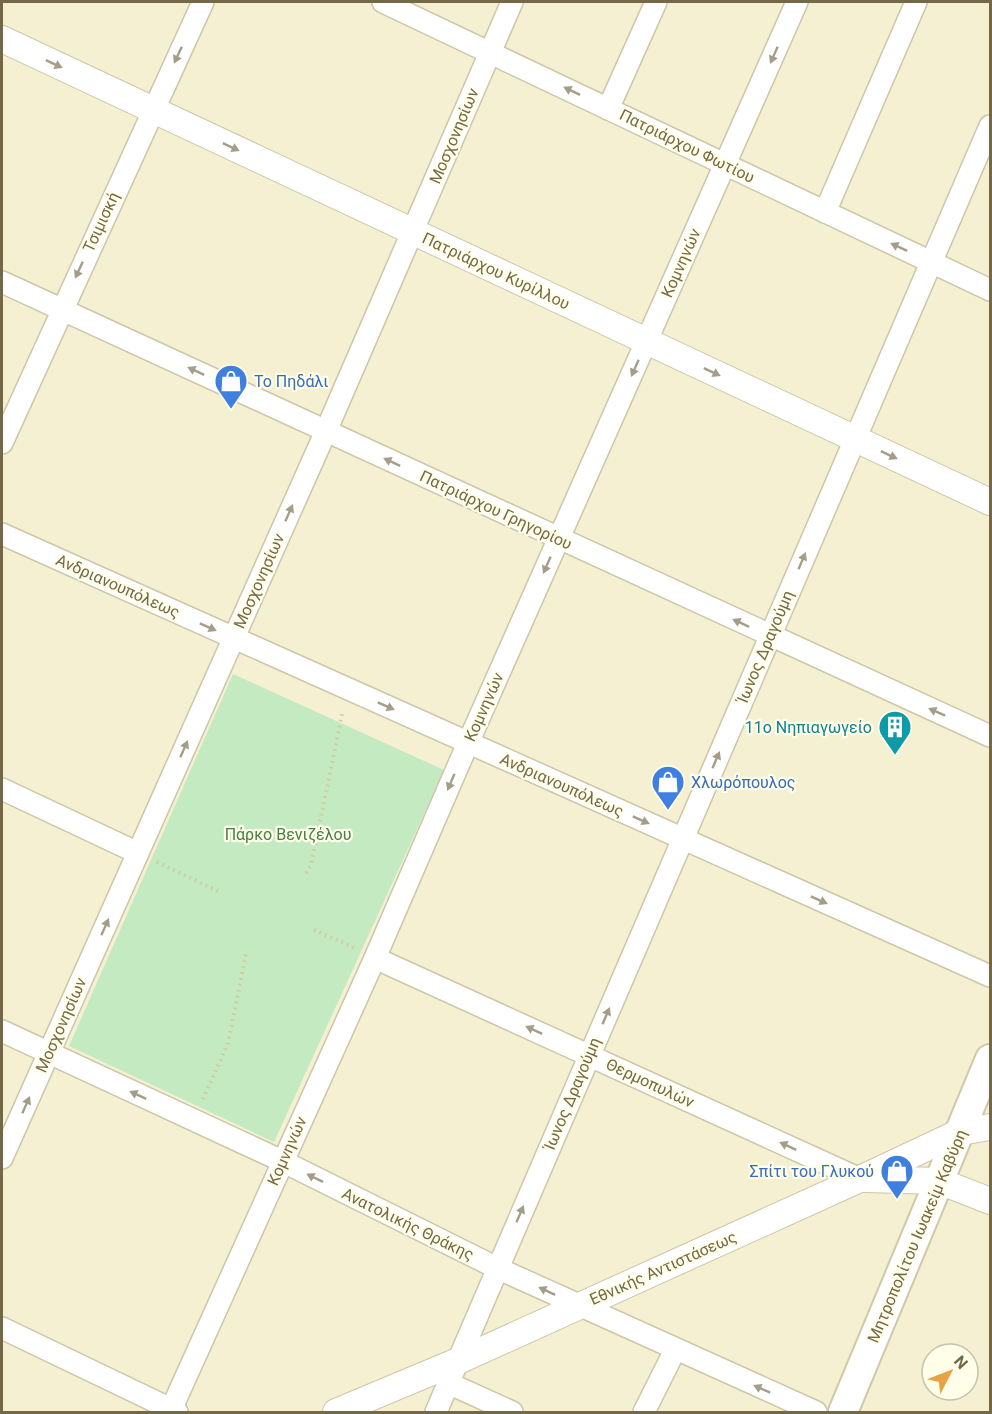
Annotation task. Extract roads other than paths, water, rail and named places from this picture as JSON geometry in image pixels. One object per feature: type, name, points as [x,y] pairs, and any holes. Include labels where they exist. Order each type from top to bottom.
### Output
[{"type":"main road","name":"Μητροπολίτου Ιωακείμ Καβύρη","points":[[843,1413],[990,1059]]},
{"type":"street","name":"Τσιμισκή","points":[[2,443],[202,2]]},
{"type":"street","name":"Πατριάρχου Φωτίου","points":[[383,2],[990,290]]},
{"type":"street","name":"Μοσχονησίων","points":[[2,1158],[326,431],[512,2]]},
{"type":"street","points":[[608,109],[656,2]]},
{"type":"street","name":"Κομνηνών","points":[[172,1412],[797,2]]},
{"type":"street","points":[[825,212],[916,2]]},
{"type":"street","name":"Πατριάρχου Κυρίλλου","points":[[2,39],[990,502]]},
{"type":"street","name":"Ίωνος Δραγούμη","points":[[453,1372],[990,126]]},
{"type":"street","name":"Πατριάρχου Γρηγορίου","points":[[2,282],[990,736]]},
{"type":"street","name":"Ανδριανουπόλεως","points":[[2,534],[990,976]]},
{"type":"street","points":[[2,789],[138,854]]},
{"type":"street","name":"Θερμοπυλών","points":[[375,958],[860,1179]]},
{"type":"street","name":"Ανατολικής Θράκης","points":[[2,1031],[282,1161],[497,1268],[816,1413]]},
{"type":"street","name":"Εθνικής Αντιστάσεως","points":[[336,1413],[453,1372],[579,1306],[960,1132],[990,1127]]},
{"type":"street","points":[[860,1179],[939,1181],[990,1201]]},
{"type":"street","points":[[2,1328],[172,1412]]},
{"type":"street","points":[[644,1413],[675,1350]]},
{"type":"street","points":[[436,1413],[453,1372],[512,1413]]},
{"type":"place","name":"Το Πηδάλι","points":[[231,410]]},
{"type":"place","name":"11ο Νηπιαγωγείο","points":[[895,756]]},
{"type":"place","name":"Χλωρόπουλος","points":[[668,811]]},
{"type":"place","name":"Σπίτι του Γλυκού","points":[[897,1200]]},
{"type":"park label","name":"Πάρκο Βενιζέλου","points":[[288,834]]}]
